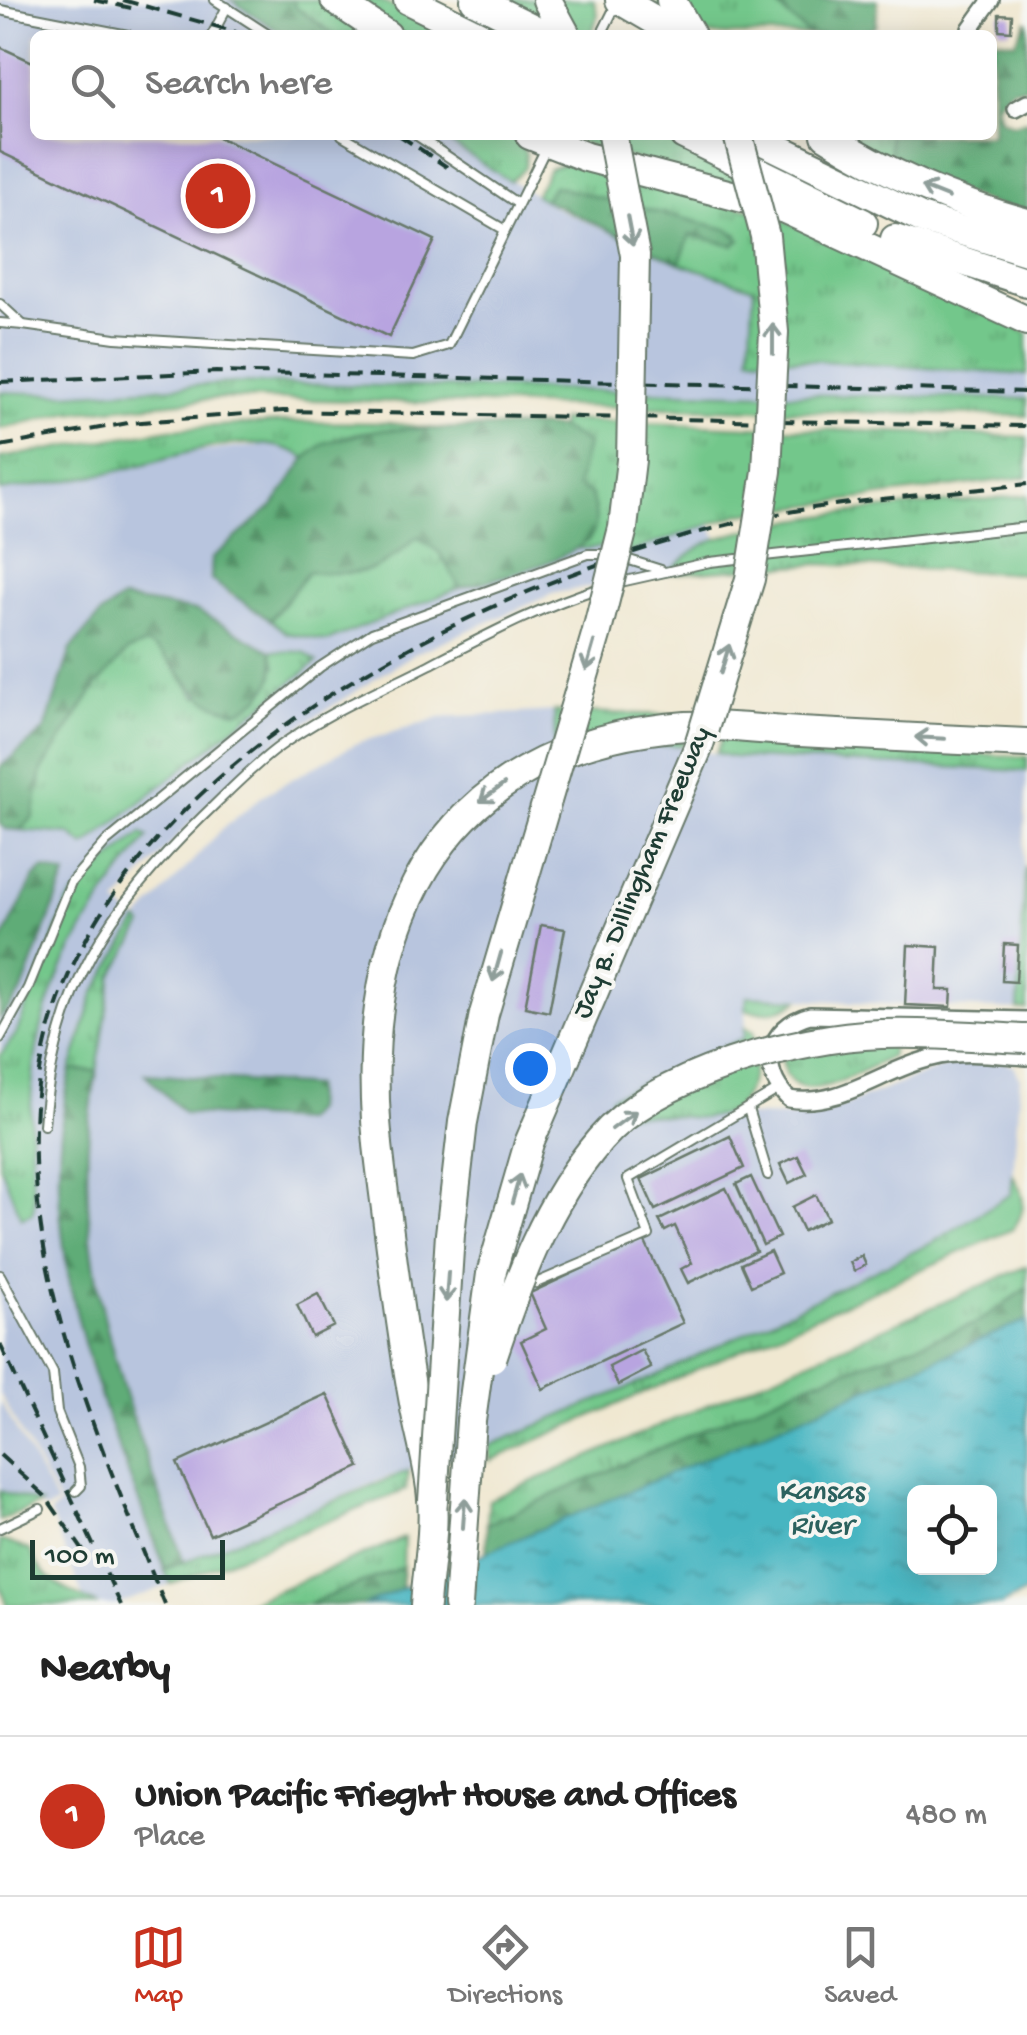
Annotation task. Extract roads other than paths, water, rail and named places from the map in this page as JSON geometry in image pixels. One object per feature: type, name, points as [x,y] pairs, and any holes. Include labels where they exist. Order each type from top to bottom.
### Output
[{"type":"highway","points":[[335,0],[379,30]]},
{"type":"highway","points":[[408,0],[469,30]]},
{"type":"highway","points":[[475,0],[536,30]]},
{"type":"highway","points":[[548,0],[563,30]]},
{"type":"highway","points":[[619,0],[671,30]]},
{"type":"highway","points":[[671,0],[688,30]]},
{"type":"highway","points":[[551,140],[785,208],[1027,321]]},
{"type":"highway","points":[[425,1605],[450,1234],[464,1122],[484,1014],[596,635],[622,528],[631,460],[635,255],[613,140]]},
{"type":"highway","points":[[694,140],[895,239],[972,286],[1027,311]]},
{"type":"highway","name":"Jay B. Dillingham Freeway","points":[[458,1605],[471,1421],[491,1274],[529,1143],[698,748],[750,579],[767,471],[774,332],[764,236],[739,140]]},
{"type":"highway","points":[[761,140],[923,219],[1027,252]]},
{"type":"highway","points":[[817,140],[923,219]]},
{"type":"highway","points":[[835,140],[903,180],[974,209],[1027,223]]},
{"type":"highway","points":[[895,239],[1027,282]]},
{"type":"highway","points":[[433,1500],[414,1402],[375,1106],[376,1035],[385,963],[402,906],[429,858],[465,814],[496,788],[533,766],[632,735],[688,726],[1027,744]]},
{"type":"highway","points":[[471,1421],[533,1245],[568,1182],[603,1136],[651,1100],[701,1073],[814,1042],[880,1034],[1027,1039]]},
{"type":"street","points":[[970,29],[991,0]]},
{"type":"street","points":[[1027,1020],[810,1014],[783,1026],[770,1050],[770,1068],[779,1090],[788,1099],[821,1101],[932,1057],[962,1053],[1027,1057]]},
{"type":"lane","points":[[215,0],[260,30]]},
{"type":"lane","points":[[604,30],[619,0]]},
{"type":"lane","points":[[214,30],[226,7]]},
{"type":"lane","points":[[0,10],[102,30]]},
{"type":"lane","points":[[351,140],[505,230]]},
{"type":"lane","points":[[423,140],[518,204]]},
{"type":"lane","points":[[0,322],[115,338],[412,356],[449,345],[518,204],[543,140]]},
{"type":"lane","points":[[0,304],[23,325]]},
{"type":"lane","points":[[44,1126],[53,1054],[86,958],[141,880],[238,782],[276,750],[335,712],[530,612],[661,570],[1027,527]]},
{"type":"lane","points":[[0,1038],[28,988],[61,901],[85,865],[106,842],[320,667],[398,622],[588,554],[604,552],[661,570]]},
{"type":"lane","points":[[536,1283],[648,1235],[628,1179],[779,1090]]},
{"type":"lane","points":[[748,1109],[768,1174]]},
{"type":"lane","points":[[0,1275],[53,1373],[57,1412],[79,1467],[81,1486],[76,1492]]},
{"type":"lane","points":[[0,1528],[40,1510]]},
{"type":"water","name":"Kansas River","points":[[1027,1320],[1027,1592],[1001,1605],[364,1605]]},
{"type":"railway","points":[[94,0],[136,9]]},
{"type":"railway","points":[[123,0],[229,30]]},
{"type":"railway","points":[[406,140],[447,167]]},
{"type":"railway","points":[[0,382],[216,372],[1027,392]]},
{"type":"railway","points":[[0,446],[128,423],[283,411],[1027,426]]},
{"type":"railway","points":[[165,1605],[72,1363],[42,1237],[36,1172],[36,1107],[61,992],[117,889],[197,798],[295,718],[405,650],[520,595],[635,552],[743,521],[849,503],[1027,484]]},
{"type":"railway","points":[[0,1344],[121,1605]]},
{"type":"railway","points":[[0,1455],[45,1496],[84,1552]]},
{"type":"place","name":"Union Pacific Frieght House and Offices","points":[[218,196]]}]
